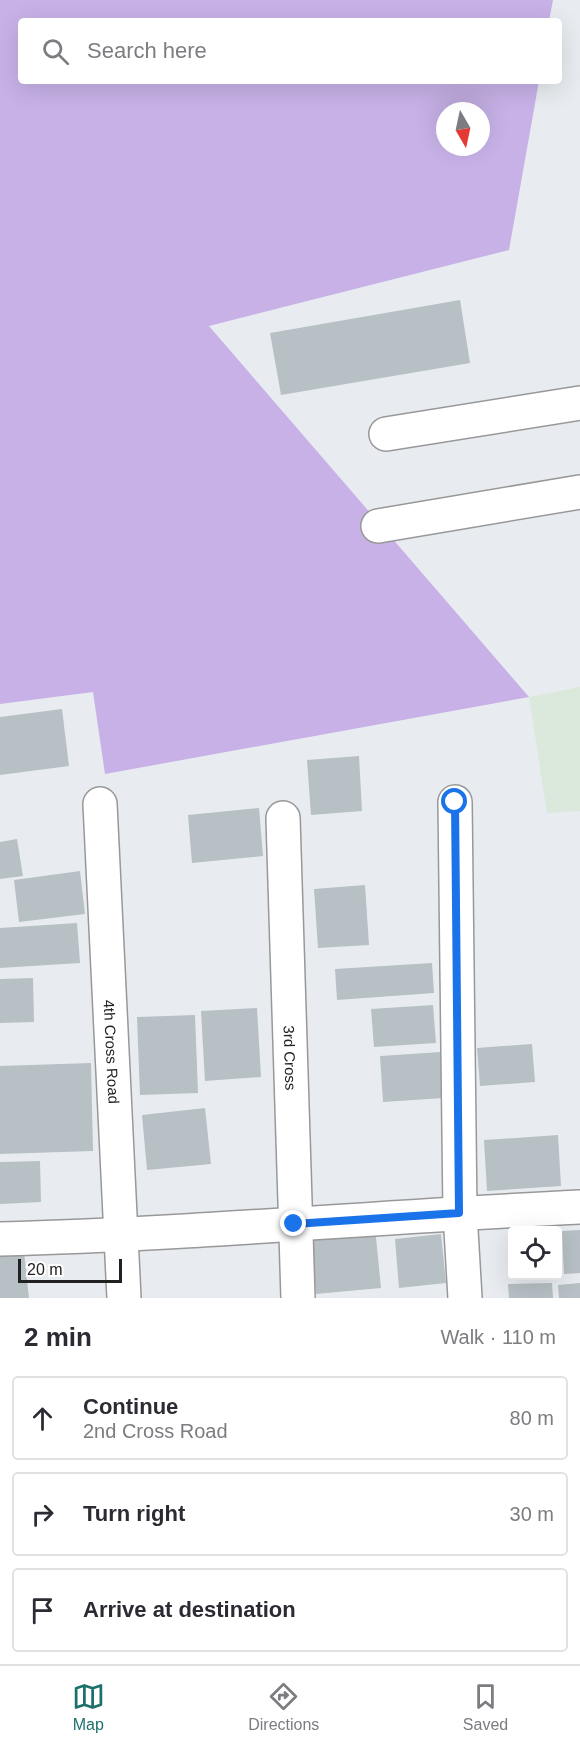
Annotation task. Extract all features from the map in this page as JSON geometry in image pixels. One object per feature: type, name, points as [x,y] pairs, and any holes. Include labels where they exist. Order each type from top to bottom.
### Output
[{"type":"street","points":[[386,434],[580,403]]},
{"type":"street","points":[[378,526],[580,492]]},
{"type":"street","points":[[455,802],[459,1213],[465,1298]]},
{"type":"street","name":"4th Cross Road","points":[[100,804],[124,1298]]},
{"type":"street","name":"3rd Cross","points":[[283,818],[298,1298]]},
{"type":"street","points":[[0,1239],[121,1236],[459,1213],[580,1208]]},
{"type":"shaded area","points":[[0,0],[553,0],[550,18],[18,18],[18,84],[538,84],[509,250],[209,326],[529,697],[105,774],[93,692],[0,704]]},
{"type":"shaded area","points":[[580,687],[580,811],[547,813],[529,697]]},
{"type":"building","points":[[460,300],[470,363],[281,395],[270,333]]},
{"type":"building","points":[[62,709],[69,766],[0,775],[0,717]]},
{"type":"building","points":[[359,756],[362,811],[311,815],[307,760]]},
{"type":"building","points":[[259,808],[263,856],[192,863],[188,815]]},
{"type":"building","points":[[17,839],[23,876],[0,879],[0,842]]},
{"type":"building","points":[[80,871],[85,914],[19,922],[14,880]]},
{"type":"building","points":[[365,885],[369,945],[318,948],[314,889]]},
{"type":"building","points":[[77,923],[80,963],[0,968],[0,928]]},
{"type":"building","points":[[432,963],[434,993],[337,1000],[335,969]]},
{"type":"building","points":[[33,978],[34,1022],[0,1023],[0,979]]},
{"type":"building","points":[[433,1005],[436,1043],[374,1047],[371,1009]]},
{"type":"building","points":[[257,1008],[261,1077],[205,1081],[201,1011]]},
{"type":"building","points":[[195,1015],[198,1093],[140,1095],[137,1017]]},
{"type":"building","points":[[532,1044],[535,1082],[480,1086],[477,1048]]},
{"type":"building","points":[[441,1052],[444,1098],[383,1102],[380,1056]]},
{"type":"building","points":[[91,1063],[93,1151],[0,1154],[0,1066]]},
{"type":"building","points":[[205,1108],[211,1164],[147,1170],[142,1115]]},
{"type":"building","points":[[558,1135],[561,1186],[487,1191],[484,1140]]},
{"type":"building","points":[[40,1161],[41,1202],[0,1204],[0,1162]]},
{"type":"building","points":[[375,1227],[381,1288],[316,1294],[310,1233]]},
{"type":"building","points":[[580,1230],[580,1273],[564,1274],[562,1231]]},
{"type":"building","points":[[441,1234],[446,1283],[399,1288],[395,1239]]},
{"type":"building","points":[[24,1252],[29,1298],[0,1298],[0,1255]]},
{"type":"building","points":[[552,1283],[553,1298],[509,1298],[508,1284]]},
{"type":"building","points":[[580,1283],[580,1298],[559,1298],[558,1285]]},
{"type":"route","points":[[294,1224],[459,1213],[455,802]]}]
